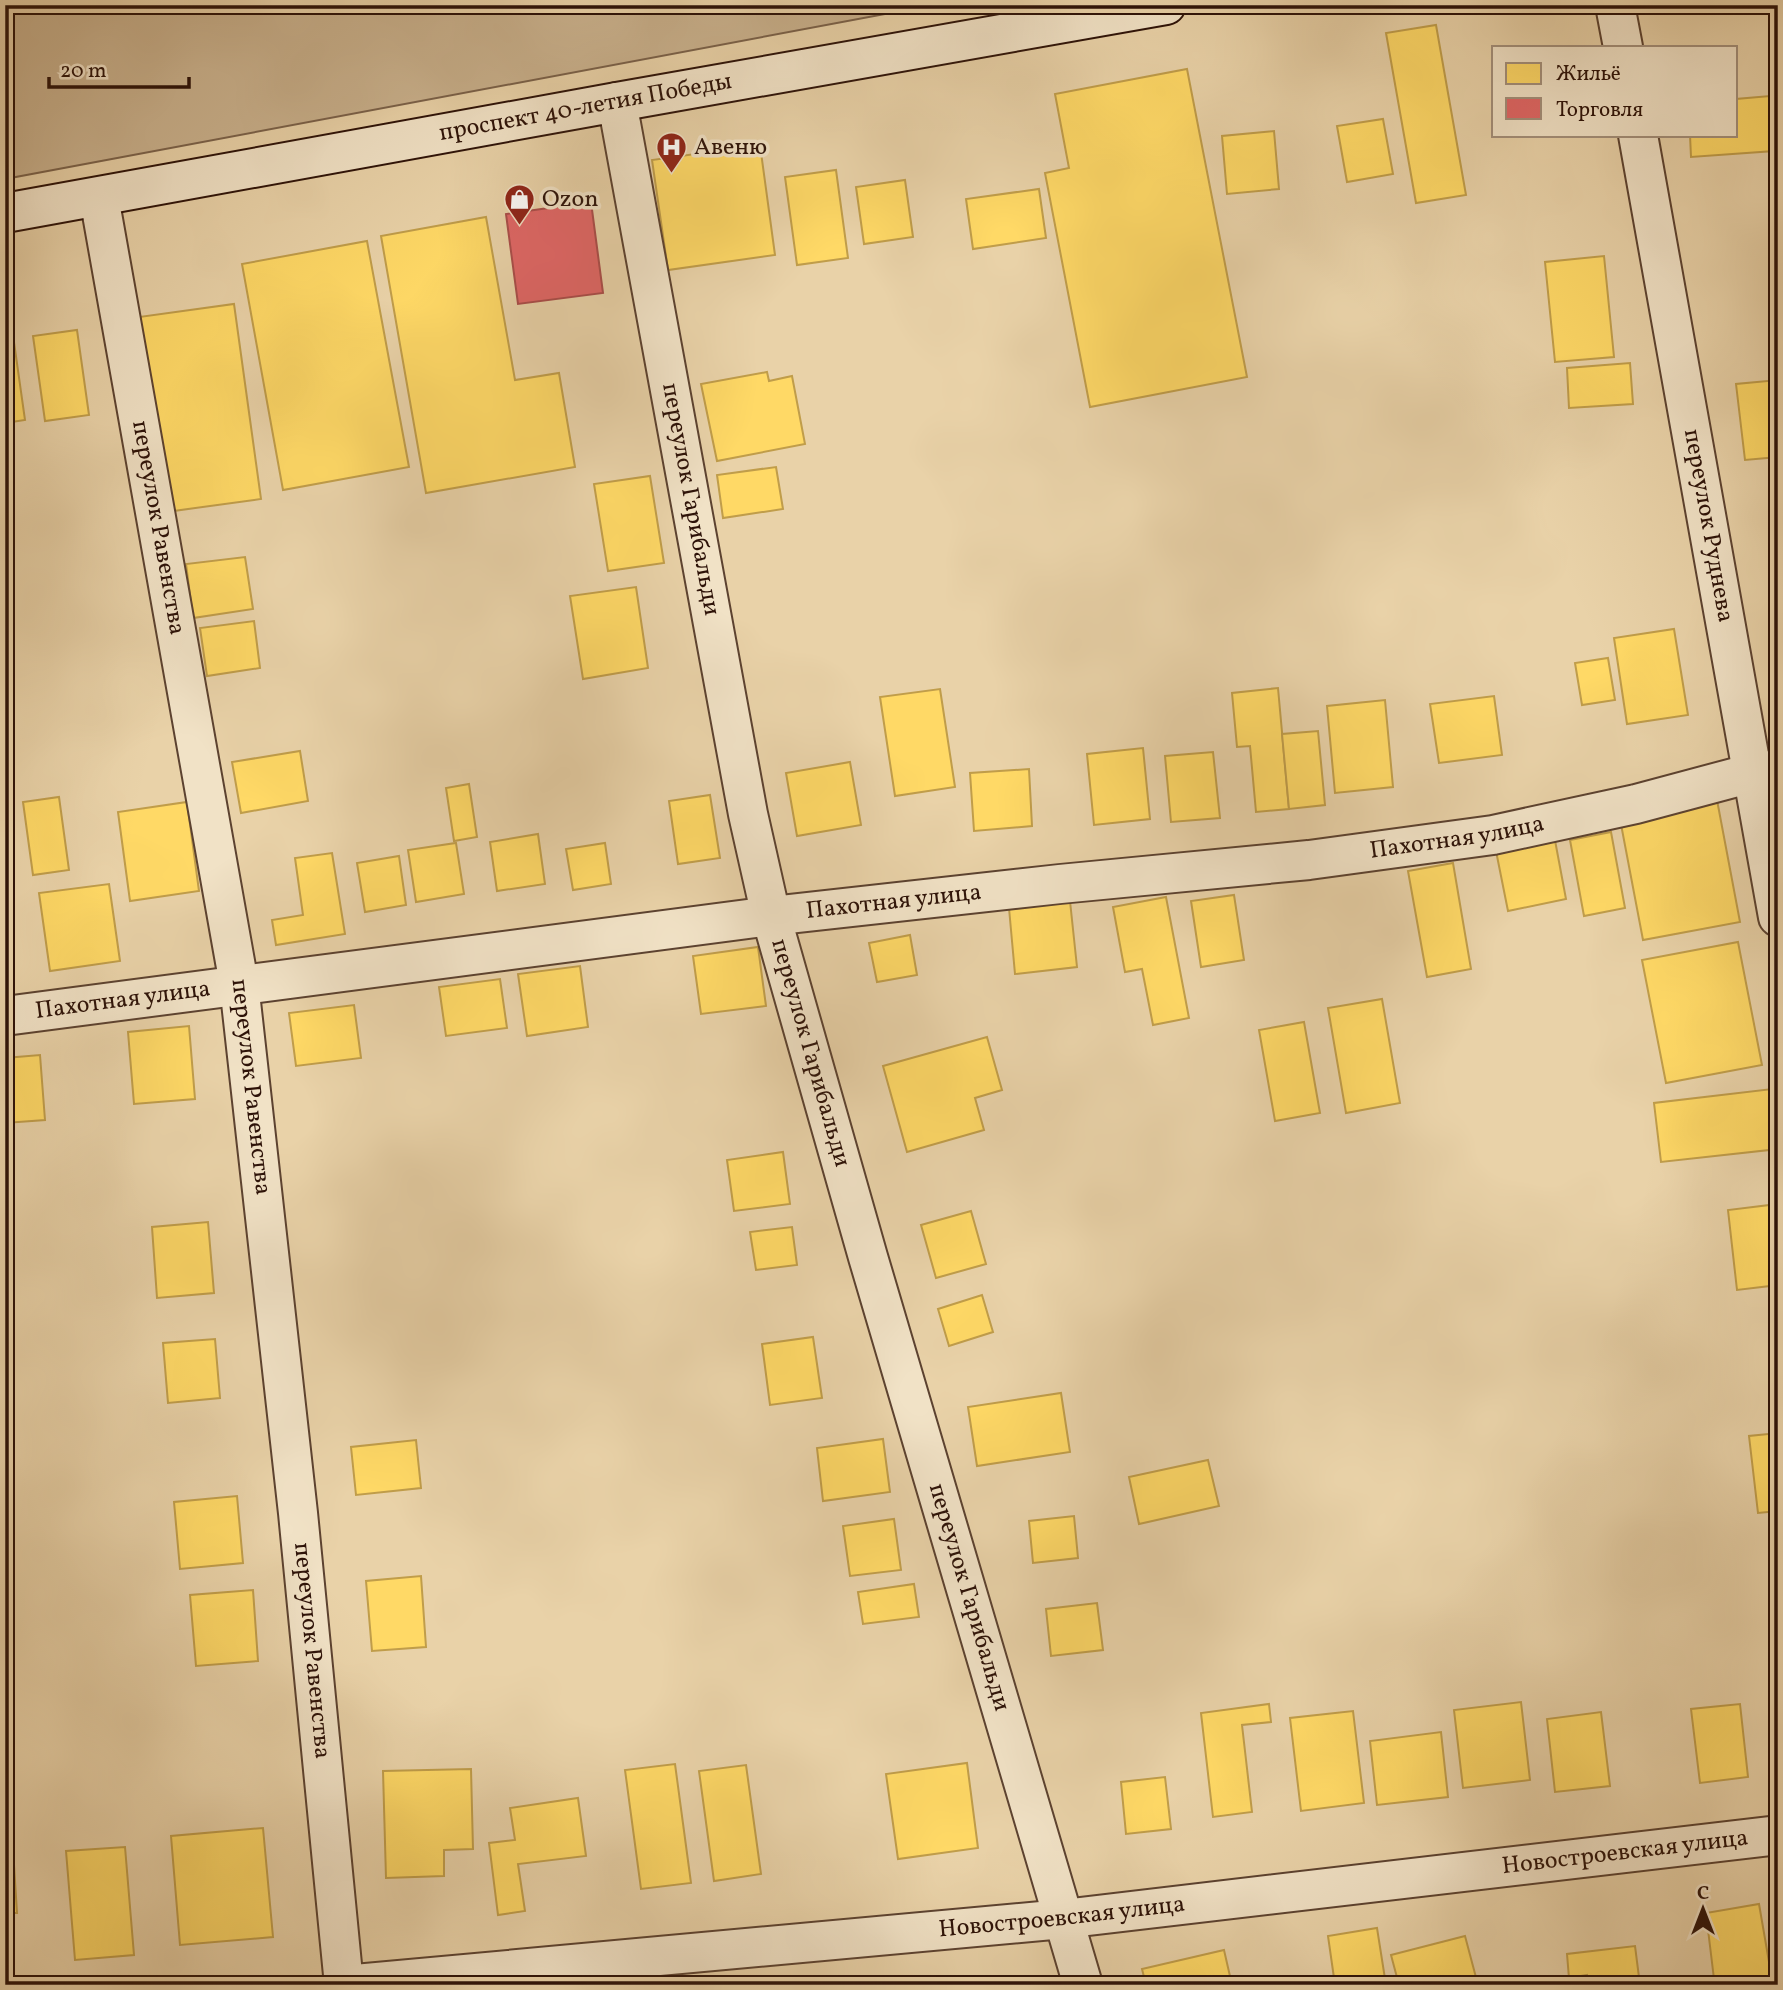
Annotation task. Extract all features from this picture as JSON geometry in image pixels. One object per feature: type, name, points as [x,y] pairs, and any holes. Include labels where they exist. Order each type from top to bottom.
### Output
[{"type":"street","name":"проспект 40-летия Победы","points":[[5,213],[1166,5]]},
{"type":"street","points":[[1615,5],[1623,46]]},
{"type":"street","name":"переулок Гарибальди","points":[[617,102],[748,814],[771,916],[868,1257],[1083,1985]]},
{"type":"street","name":"переулок Руднева","points":[[1638,136],[1765,771],[1778,917]]},
{"type":"street","name":"переулок Равенства","points":[[99,197],[239,984],[298,1513],[344,1985]]},
{"type":"street","name":"Пахотная улица","points":[[5,1016],[771,916],[1310,859],[1493,835],[1636,804],[1765,771]]},
{"type":"street","name":"Новостроевская улица","points":[[344,1985],[1063,1919],[1778,1835]]},
{"type":"shaded area","points":[[45,5],[933,5],[5,179],[5,13]]},
{"type":"building: Жильё","points":[[1436,25],[1466,195],[1416,203],[1386,33]]},
{"type":"building: Жильё","points":[[1187,69],[1247,377],[1090,407],[1045,173],[1069,168],[1055,94]]},
{"type":"building: Жильё","points":[[1770,96],[1774,151],[1691,157],[1690,136],[1738,136],[1738,99]]},
{"type":"building: Жильё","points":[[1383,119],[1393,174],[1347,182],[1337,126]]},
{"type":"building: Жильё","points":[[1274,131],[1279,189],[1227,194],[1222,136]]},
{"type":"building: Жильё","points":[[760,145],[775,255],[668,270],[652,160]]},
{"type":"building: Жильё","points":[[836,170],[848,258],[797,265],[785,177]]},
{"type":"building: Жильё","points":[[905,180],[913,237],[864,244],[856,187]]},
{"type":"building: Жильё","points":[[1039,189],[1046,238],[973,249],[966,199]]},
{"type":"building: Жильё","points":[[486,217],[515,380],[559,373],[575,467],[426,493],[381,236]]},
{"type":"building: Жильё","points":[[367,241],[409,467],[283,490],[242,264]]},
{"type":"building: Жильё","points":[[1604,256],[1614,357],[1555,362],[1545,262]]},
{"type":"building: Жильё","points":[[234,304],[261,499],[166,512],[139,317]]},
{"type":"building: Жильё","points":[[5,328],[12,328],[25,420],[5,423]]},
{"type":"building: Жильё","points":[[77,330],[89,415],[45,421],[33,336]]},
{"type":"building: Жильё","points":[[1630,363],[1633,404],[1569,408],[1567,368]]},
{"type":"building: Жильё","points":[[767,372],[769,381],[792,376],[805,444],[717,461],[701,384]]},
{"type":"building: Жильё","points":[[1778,380],[1778,457],[1745,460],[1736,384]]},
{"type":"building: Жильё","points":[[776,467],[783,509],[723,518],[717,475]]},
{"type":"building: Жильё","points":[[650,476],[664,563],[608,571],[594,484]]},
{"type":"building: Жильё","points":[[245,557],[253,609],[193,618],[186,564]]},
{"type":"building: Жильё","points":[[636,587],[648,668],[583,679],[570,596]]},
{"type":"building: Жильё","points":[[254,621],[260,668],[207,676],[200,628]]},
{"type":"building: Жильё","points":[[1674,629],[1688,715],[1627,724],[1614,638]]},
{"type":"building: Жильё","points":[[1608,658],[1615,700],[1582,705],[1575,663]]},
{"type":"building: Жильё","points":[[1278,688],[1289,809],[1256,812],[1250,746],[1237,747],[1232,693]]},
{"type":"building: Жильё","points":[[940,689],[955,787],[895,796],[880,697]]},
{"type":"building: Жильё","points":[[1494,696],[1502,755],[1439,763],[1430,704]]},
{"type":"building: Жильё","points":[[1385,700],[1393,787],[1335,793],[1327,706]]},
{"type":"building: Жильё","points":[[1318,731],[1325,805],[1289,809],[1282,734]]},
{"type":"building: Жильё","points":[[1143,748],[1150,819],[1094,825],[1087,754]]},
{"type":"building: Жильё","points":[[300,751],[308,801],[241,813],[232,762]]},
{"type":"building: Жильё","points":[[1213,752],[1220,818],[1171,822],[1165,756]]},
{"type":"building: Жильё","points":[[850,762],[861,825],[797,836],[786,773]]},
{"type":"building: Жильё","points":[[1029,769],[1032,826],[974,831],[970,773]]},
{"type":"building: Жильё","points":[[469,784],[477,837],[454,841],[446,788]]},
{"type":"building: Жильё","points":[[710,795],[720,858],[678,864],[669,801]]},
{"type":"building: Жильё","points":[[59,797],[69,870],[33,875],[23,802]]},
{"type":"building: Жильё","points":[[1717,800],[1740,922],[1643,940],[1620,819]]},
{"type":"building: Жильё","points":[[187,802],[199,891],[130,901],[118,812]]},
{"type":"building: Жильё","points":[[1611,832],[1625,908],[1584,916],[1570,840]]},
{"type":"building: Жильё","points":[[538,834],[545,884],[497,891],[490,842]]},
{"type":"building: Жильё","points":[[1554,835],[1566,899],[1508,911],[1495,846]]},
{"type":"building: Жильё","points":[[456,843],[464,894],[416,902],[408,850]]},
{"type":"building: Жильё","points":[[605,843],[611,884],[573,890],[566,849]]},
{"type":"building: Жильё","points":[[332,853],[345,934],[276,945],[272,920],[303,915],[295,858]]},
{"type":"building: Жильё","points":[[399,856],[406,905],[365,912],[357,863]]},
{"type":"building: Жильё","points":[[1453,863],[1471,969],[1427,977],[1408,871]]},
{"type":"building: Жильё","points":[[109,884],[120,961],[50,971],[39,893]]},
{"type":"building: Жильё","points":[[1234,895],[1244,960],[1201,967],[1191,901]]},
{"type":"building: Жильё","points":[[1166,897],[1189,1018],[1153,1025],[1142,969],[1125,972],[1113,907]]},
{"type":"building: Жильё","points":[[1070,901],[1077,967],[1015,974],[1009,908]]},
{"type":"building: Жильё","points":[[910,935],[917,975],[877,982],[869,943]]},
{"type":"building: Жильё","points":[[1738,942],[1762,1065],[1666,1083],[1642,960]]},
{"type":"building: Жильё","points":[[758,947],[766,1006],[701,1014],[693,956]]},
{"type":"building: Жильё","points":[[580,966],[588,1027],[527,1036],[518,974]]},
{"type":"building: Жильё","points":[[500,979],[507,1028],[446,1036],[439,987]]},
{"type":"building: Жильё","points":[[1382,999],[1400,1103],[1346,1113],[1328,1008]]},
{"type":"building: Жильё","points":[[354,1005],[361,1058],[296,1066],[289,1013]]},
{"type":"building: Жильё","points":[[1304,1022],[1320,1113],[1275,1121],[1259,1030]]},
{"type":"building: Жильё","points":[[189,1026],[195,1099],[134,1104],[128,1032]]},
{"type":"building: Жильё","points":[[987,1037],[1002,1090],[975,1098],[984,1130],[907,1152],[883,1066]]},
{"type":"building: Жильё","points":[[40,1055],[45,1120],[5,1123],[5,1058]]},
{"type":"building: Жильё","points":[[1772,1089],[1778,1149],[1661,1162],[1654,1103]]},
{"type":"building: Жильё","points":[[783,1152],[790,1204],[734,1211],[727,1160]]},
{"type":"building: Жильё","points":[[1778,1204],[1778,1285],[1737,1290],[1728,1210]]},
{"type":"building: Жильё","points":[[971,1211],[986,1264],[936,1278],[921,1225]]},
{"type":"building: Жильё","points":[[208,1222],[214,1293],[157,1298],[152,1227]]},
{"type":"building: Жильё","points":[[792,1227],[797,1265],[756,1270],[750,1232]]},
{"type":"building: Жильё","points":[[982,1295],[993,1332],[949,1346],[938,1309]]},
{"type":"building: Жильё","points":[[813,1337],[822,1398],[770,1405],[762,1344]]},
{"type":"building: Жильё","points":[[215,1339],[220,1398],[168,1403],[163,1343]]},
{"type":"building: Жильё","points":[[1061,1393],[1070,1452],[977,1466],[968,1407]]},
{"type":"building: Жильё","points":[[1778,1433],[1778,1511],[1758,1513],[1749,1436]]},
{"type":"building: Жильё","points":[[883,1439],[890,1492],[823,1501],[817,1448]]},
{"type":"building: Жильё","points":[[416,1440],[421,1488],[356,1495],[351,1447]]},
{"type":"building: Жильё","points":[[1208,1460],[1219,1506],[1139,1524],[1129,1477]]},
{"type":"building: Жильё","points":[[237,1496],[243,1563],[180,1569],[174,1502]]},
{"type":"building: Жильё","points":[[1074,1516],[1078,1558],[1033,1563],[1029,1521]]},
{"type":"building: Жильё","points":[[894,1519],[901,1570],[850,1576],[843,1526]]},
{"type":"building: Жильё","points":[[421,1576],[426,1647],[372,1651],[366,1581]]},
{"type":"building: Жильё","points":[[914,1584],[919,1617],[863,1624],[858,1592]]},
{"type":"building: Жильё","points":[[253,1590],[258,1661],[196,1666],[190,1595]]},
{"type":"building: Жильё","points":[[1097,1603],[1103,1650],[1051,1656],[1046,1609]]},
{"type":"building: Жильё","points":[[1521,1702],[1530,1780],[1463,1788],[1454,1710]]},
{"type":"building: Жильё","points":[[1269,1704],[1271,1722],[1242,1725],[1252,1812],[1213,1817],[1201,1713]]},
{"type":"building: Жильё","points":[[1740,1704],[1748,1777],[1700,1783],[1691,1709]]},
{"type":"building: Жильё","points":[[1353,1711],[1364,1803],[1301,1811],[1290,1718]]},
{"type":"building: Жильё","points":[[1601,1712],[1610,1786],[1555,1792],[1547,1719]]},
{"type":"building: Жильё","points":[[1441,1732],[1448,1797],[1377,1805],[1370,1741]]},
{"type":"building: Жильё","points":[[967,1763],[978,1848],[898,1859],[886,1774]]},
{"type":"building: Жильё","points":[[675,1764],[691,1883],[641,1889],[625,1770]]},
{"type":"building: Жильё","points":[[746,1765],[761,1874],[714,1881],[699,1771]]},
{"type":"building: Жильё","points":[[471,1769],[473,1849],[444,1850],[444,1876],[386,1878],[383,1771]]},
{"type":"building: Жильё","points":[[1165,1777],[1171,1829],[1126,1834],[1121,1782]]},
{"type":"building: Жильё","points":[[578,1798],[586,1856],[518,1864],[525,1911],[498,1915],[489,1843],[515,1840],[510,1808]]},
{"type":"building: Жильё","points":[[5,1817],[11,1817],[17,1913],[5,1913]]},
{"type":"building: Жильё","points":[[263,1828],[273,1937],[180,1945],[171,1836]]},
{"type":"building: Жильё","points":[[125,1847],[134,1955],[75,1960],[66,1851]]},
{"type":"building: Жильё","points":[[1759,1904],[1773,1985],[1710,1985],[1714,1979],[1706,1913]]},
{"type":"building: Жильё","points":[[1377,1928],[1386,1985],[1335,1985],[1328,1936]]},
{"type":"building: Жильё","points":[[1465,1936],[1478,1985],[1399,1985],[1391,1955]]},
{"type":"building: Жильё","points":[[1635,1946],[1640,1985],[1588,1985],[1587,1975],[1569,1978],[1567,1954]]},
{"type":"building: Жильё","points":[[1224,1950],[1232,1985],[1146,1985],[1142,1969]]},
{"type":"building: Торговля","points":[[591,202],[603,293],[518,304],[506,214]]},
{"type":"place","name":"Авеню","points":[[671,175]]},
{"type":"place","name":"Ozon","points":[[519,227]]}]
